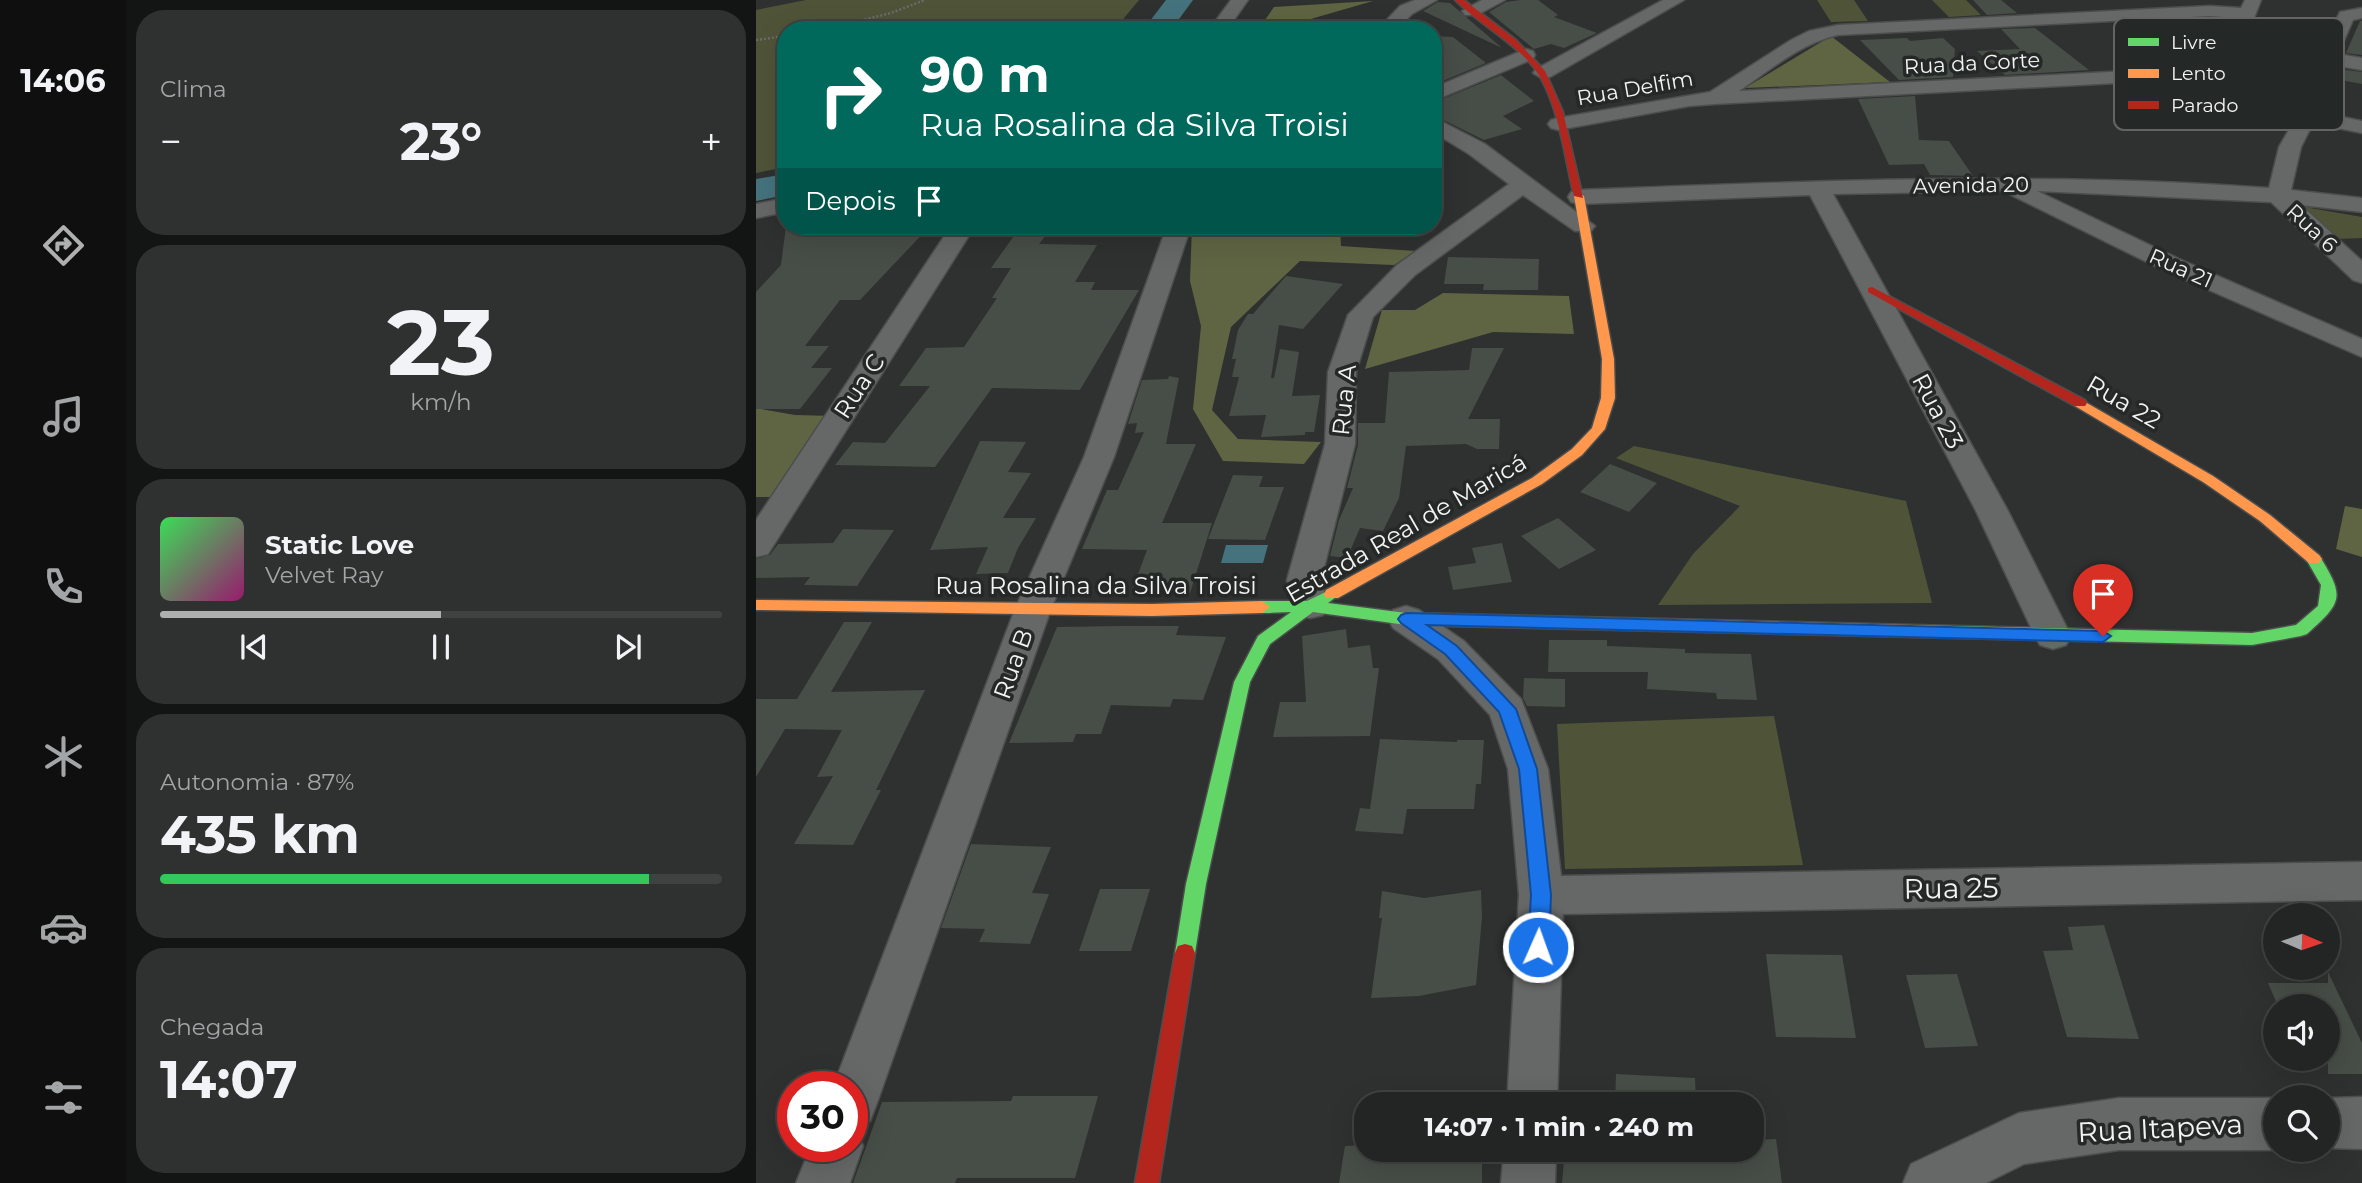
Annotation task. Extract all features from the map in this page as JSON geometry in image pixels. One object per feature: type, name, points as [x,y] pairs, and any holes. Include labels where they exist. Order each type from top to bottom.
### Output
[{"type":"main road","name":"Estrada Real de Maricá","points":[[1147,1183],[1196,884],[1242,682],[1264,640],[1310,606],[1537,481],[1577,452],[1598,429],[1608,398],[1608,359],[1579,197],[1552,94],[1543,73],[1526,55],[1465,5]]},
{"type":"main road","name":"Rua 22","points":[[1872,290],[2105,416],[2208,479],[2311,555],[2329,585]]},
{"type":"main road","name":"Rua Rosalina da Silva Troisi","points":[[756,605],[1152,610],[1310,606],[1406,619],[2252,639],[2301,630],[2326,608],[2329,585]]},
{"type":"street","points":[[1225,21],[1240,0]]},
{"type":"street","points":[[1395,21],[1406,10],[1429,0]]},
{"type":"street","points":[[1465,5],[1497,0]]},
{"type":"street","points":[[1543,73],[1676,0]]},
{"type":"street","name":"Rua Delfim","points":[[1558,124],[1689,100],[1715,98],[1797,44],[1815,35],[1838,30],[2005,19],[2210,11],[2249,6]]},
{"type":"street","name":"Rua 6","points":[[2344,20],[2346,16],[2362,13]]},
{"type":"street","points":[[1442,91],[1526,55]]},
{"type":"street","points":[[2344,65],[2362,64]]},
{"type":"street","name":"Rua da Corte","points":[[1715,98],[2114,78]]},
{"type":"street","points":[[2344,123],[2362,127]]},
{"type":"street","points":[[1442,128],[1477,149],[1522,185],[1583,226]]},
{"type":"street","name":"Rua 6","points":[[2299,130],[2290,147],[2278,196],[2362,275]]},
{"type":"street","name":"Avenida 20","points":[[1579,197],[1818,188],[2003,184],[2129,185],[2362,205]]},
{"type":"street","name":"Rua 21","points":[[2003,184],[2170,264],[2362,349]]},
{"type":"street","name":"Rua A","points":[[1310,606],[1304,580],[1340,444],[1342,372],[1361,315],[1406,270],[1522,185]]},
{"type":"street","name":"Rua 23","points":[[1818,188],[1992,511],[2053,636]]},
{"type":"street","points":[[756,211],[777,207]]},
{"type":"street","name":"Rua C","points":[[756,546],[956,235]]},
{"type":"street","name":"Rua B","points":[[864,1071],[1033,609],[1099,457],[1176,235]]},
{"type":"street","points":[[2331,245],[2362,243]]},
{"type":"street","points":[[1406,619],[1451,650],[1507,709],[1528,769],[1541,895],[1533,1092]]},
{"type":"street","name":"Rua 25","points":[[1541,895],[2362,881]]},
{"type":"street","points":[[2340,1123],[2362,1123]]},
{"type":"street","name":"Rua Itapeva","points":[[1930,1183],[2019,1139],[2119,1124],[2263,1124]]},
{"type":"street","points":[[823,1183],[830,1162]]},
{"type":"street","points":[[1528,1183],[1529,1162]]},
{"type":"path","points":[[859,21],[891,13],[925,0]]},
{"type":"path","points":[[756,40],[777,37]]},
{"type":"green space","points":[[806,0],[1139,0],[1122,21],[777,21],[777,169],[756,173],[756,10]]},
{"type":"green space","points":[[1817,0],[1854,0],[1868,21],[1831,22]]},
{"type":"green space","points":[[1932,0],[1966,0],[1981,15],[1949,17]]},
{"type":"green space","points":[[1373,1],[1304,21],[1264,21],[1274,7]]},
{"type":"green space","points":[[1831,36],[1890,82],[1745,88]]},
{"type":"green space","points":[[2304,207],[2362,217],[2362,238],[2336,239]]},
{"type":"green space","points":[[1192,235],[1340,235],[1341,246],[1416,251],[1394,265],[1300,261],[1231,327],[1212,410],[1238,439],[1321,442],[1304,464],[1223,461],[1193,409],[1201,326],[1190,281]]},
{"type":"green space","points":[[1443,293],[1569,296],[1574,334],[1493,332],[1365,369],[1382,310],[1415,310]]},
{"type":"green space","points":[[756,397],[761,409],[795,415],[833,416],[775,497],[756,497]]},
{"type":"green space","points":[[1634,446],[1906,501],[1932,603],[1658,605],[1693,554],[1740,506],[1616,458]]},
{"type":"green space","points":[[2345,506],[2362,509],[2362,557],[2336,549]]},
{"type":"green space","points":[[1774,716],[1803,865],[1565,869],[1557,724]]},
{"type":"water","points":[[1226,545],[1268,545],[1263,563],[1221,563]]},
{"type":"building","points":[[1538,0],[1558,15],[1554,17],[1597,33],[1564,48],[1551,44],[1534,49],[1489,12],[1506,2]]},
{"type":"building","points":[[1973,0],[2001,0],[2017,13],[1987,15]]},
{"type":"building","points":[[1438,2],[1450,3],[1502,48],[1423,11]]},
{"type":"building","points":[[2360,21],[2362,55],[2346,53]]},
{"type":"building","points":[[2035,28],[2089,70],[2005,75],[1977,51],[2020,49],[2001,29]]},
{"type":"building","points":[[1442,36],[1453,37],[1486,63],[1442,81]]},
{"type":"building","points":[[1907,38],[1910,41],[1943,38],[1955,49],[1953,77],[1899,80],[1860,40]]},
{"type":"building","points":[[2344,70],[2362,72],[2362,84],[2344,81]]},
{"type":"building","points":[[1501,75],[1534,101],[1503,116],[1522,129],[1484,140],[1442,119],[1442,99]]},
{"type":"building","points":[[1915,96],[1919,140],[1949,141],[1973,176],[1930,175],[1924,164],[1889,165],[1858,99]]},
{"type":"building","points":[[785,235],[921,235],[860,300],[840,300],[805,346],[829,346],[811,368],[832,368],[800,409],[756,409],[756,292],[781,265]]},
{"type":"building","points":[[1015,235],[1046,235],[1039,244],[1097,245],[1075,282],[1095,282],[1091,290],[1139,290],[1080,390],[992,388],[935,467],[835,465],[853,442],[885,443],[930,386],[899,386],[926,348],[964,347],[997,298],[992,298],[1011,268],[991,268]]},
{"type":"building","points":[[1448,257],[1539,259],[1538,290],[1483,290],[1484,284],[1444,284]]},
{"type":"building","points":[[1286,276],[1343,284],[1303,329],[1279,325],[1271,378],[1274,378],[1280,349],[1299,352],[1292,396],[1320,395],[1314,432],[1305,432],[1305,435],[1261,437],[1266,415],[1229,416],[1239,377],[1232,377],[1236,359],[1232,359],[1238,330],[1248,314],[1253,314]]},
{"type":"building","points":[[1472,348],[1504,348],[1468,419],[1500,419],[1499,449],[1477,449],[1466,444],[1406,446],[1399,498],[1383,531],[1360,528],[1347,558],[1330,556],[1339,520],[1353,488],[1347,488],[1358,445],[1358,423],[1385,423],[1389,372],[1469,370]]},
{"type":"building","points":[[1169,376],[1179,378],[1166,444],[1196,444],[1162,523],[1212,523],[1190,593],[1131,593],[1147,550],[1082,549],[1107,490],[1118,490],[1144,432],[1135,433],[1137,423],[1128,424],[1142,380],[1168,379]]},
{"type":"building","points":[[980,441],[1026,442],[1008,472],[1031,473],[1003,518],[1036,518],[1018,548],[1008,573],[976,574],[988,547],[930,550]]},
{"type":"building","points":[[1610,464],[1657,483],[1629,512],[1580,492]]},
{"type":"building","points":[[1233,475],[1263,476],[1259,487],[1284,487],[1265,540],[1208,539]]},
{"type":"building","points":[[1558,518],[1596,550],[1559,569],[1521,536]]},
{"type":"building","points":[[843,529],[894,530],[857,586],[804,585],[810,577],[756,578],[756,559],[770,555],[778,544],[833,543]]},
{"type":"building","points":[[1502,543],[1512,582],[1453,590],[1448,567],[1476,563],[1472,548]]},
{"type":"building","points":[[844,622],[872,622],[831,692],[925,690],[876,790],[881,790],[853,845],[794,844],[833,776],[817,777],[842,730],[785,729],[756,777],[756,699],[797,699]]},
{"type":"building","points":[[1179,626],[1176,635],[1226,637],[1203,700],[1173,699],[1170,707],[1111,705],[1101,734],[1076,734],[1073,742],[1009,743],[1057,627]]},
{"type":"building","points":[[1346,629],[1348,648],[1370,645],[1373,668],[1379,668],[1370,736],[1273,737],[1280,702],[1306,702],[1302,636]]},
{"type":"building","points":[[1549,640],[1607,640],[1607,646],[1685,649],[1685,653],[1751,654],[1757,700],[1717,699],[1716,693],[1647,689],[1648,672],[1548,672]]},
{"type":"building","points":[[1524,678],[1565,679],[1565,707],[1527,706],[1523,698]]},
{"type":"building","points":[[1380,739],[1457,742],[1484,740],[1481,784],[1476,784],[1474,809],[1407,809],[1403,834],[1355,831],[1360,808],[1370,809]]},
{"type":"building","points":[[971,844],[1051,847],[1032,893],[1049,894],[1030,944],[979,942],[985,929],[941,928]]},
{"type":"building","points":[[1100,889],[1150,889],[1131,951],[1079,951]]},
{"type":"building","points":[[1481,890],[1482,917],[1476,985],[1419,996],[1371,998],[1382,918],[1379,918],[1382,891],[1424,898]]},
{"type":"building","points":[[2104,925],[2139,1039],[2067,1037],[2043,951],[2073,950],[2068,927]]},
{"type":"building","points":[[1766,954],[1842,955],[1856,1038],[1776,1037]]},
{"type":"building","points":[[1957,974],[1978,1046],[1925,1048],[1906,975]]},
{"type":"building","points":[[2328,980],[2332,980],[2339,994],[2273,994],[2268,983],[2328,983]]},
{"type":"building","points":[[2340,997],[2362,1043],[2362,1074],[2328,1074],[2328,1071],[2340,1071]]},
{"type":"building","points":[[1616,1074],[1695,1078],[1696,1092],[1615,1092]]},
{"type":"building","points":[[1013,1096],[1098,1096],[1075,1178],[957,1178],[955,1183],[853,1183],[861,1162],[868,1162],[868,1141],[882,1102],[1011,1101]]},
{"type":"building","points":[[1776,1139],[1782,1183],[1562,1183],[1564,1162],[1764,1162],[1764,1140]]},
{"type":"building","points":[[1345,1146],[1354,1146],[1354,1162],[1482,1162],[1482,1183],[1339,1183]]},
{"type":"waterway","points":[[1164,21],[1180,0]]},
{"type":"waterway","points":[[756,190],[777,186]]},
{"type":"traffic: fast","points":[[1955,632],[2252,639],[2301,630],[2326,608],[2329,585],[2314,559]]},
{"type":"traffic: fast","points":[[1185,953],[1196,884],[1242,682],[1264,640],[1310,606],[1332,594]]},
{"type":"traffic: fast","points":[[1262,607],[1310,606],[1406,619],[1664,625]]},
{"type":"traffic: slow","points":[[1332,594],[1537,481],[1577,452],[1598,429],[1608,398],[1608,359],[1579,196]]},
{"type":"traffic: slow","points":[[2080,403],[2208,479],[2265,518],[2314,559]]},
{"type":"traffic: slow","points":[[756,605],[1152,610],[1262,607]]},
{"type":"traffic: slow","points":[[1664,625],[1955,632]]},
{"type":"traffic: jam","points":[[1459,0],[1513,42],[1541,71],[1553,95],[1579,196]]},
{"type":"traffic: jam","points":[[1872,290],[2080,403]]},
{"type":"traffic: jam","points":[[1147,1183],[1185,953]]},
{"type":"route","points":[[1538,947],[1541,895],[1528,769],[1507,709],[1478,675],[1451,650],[1406,619],[2103,636]]}]
